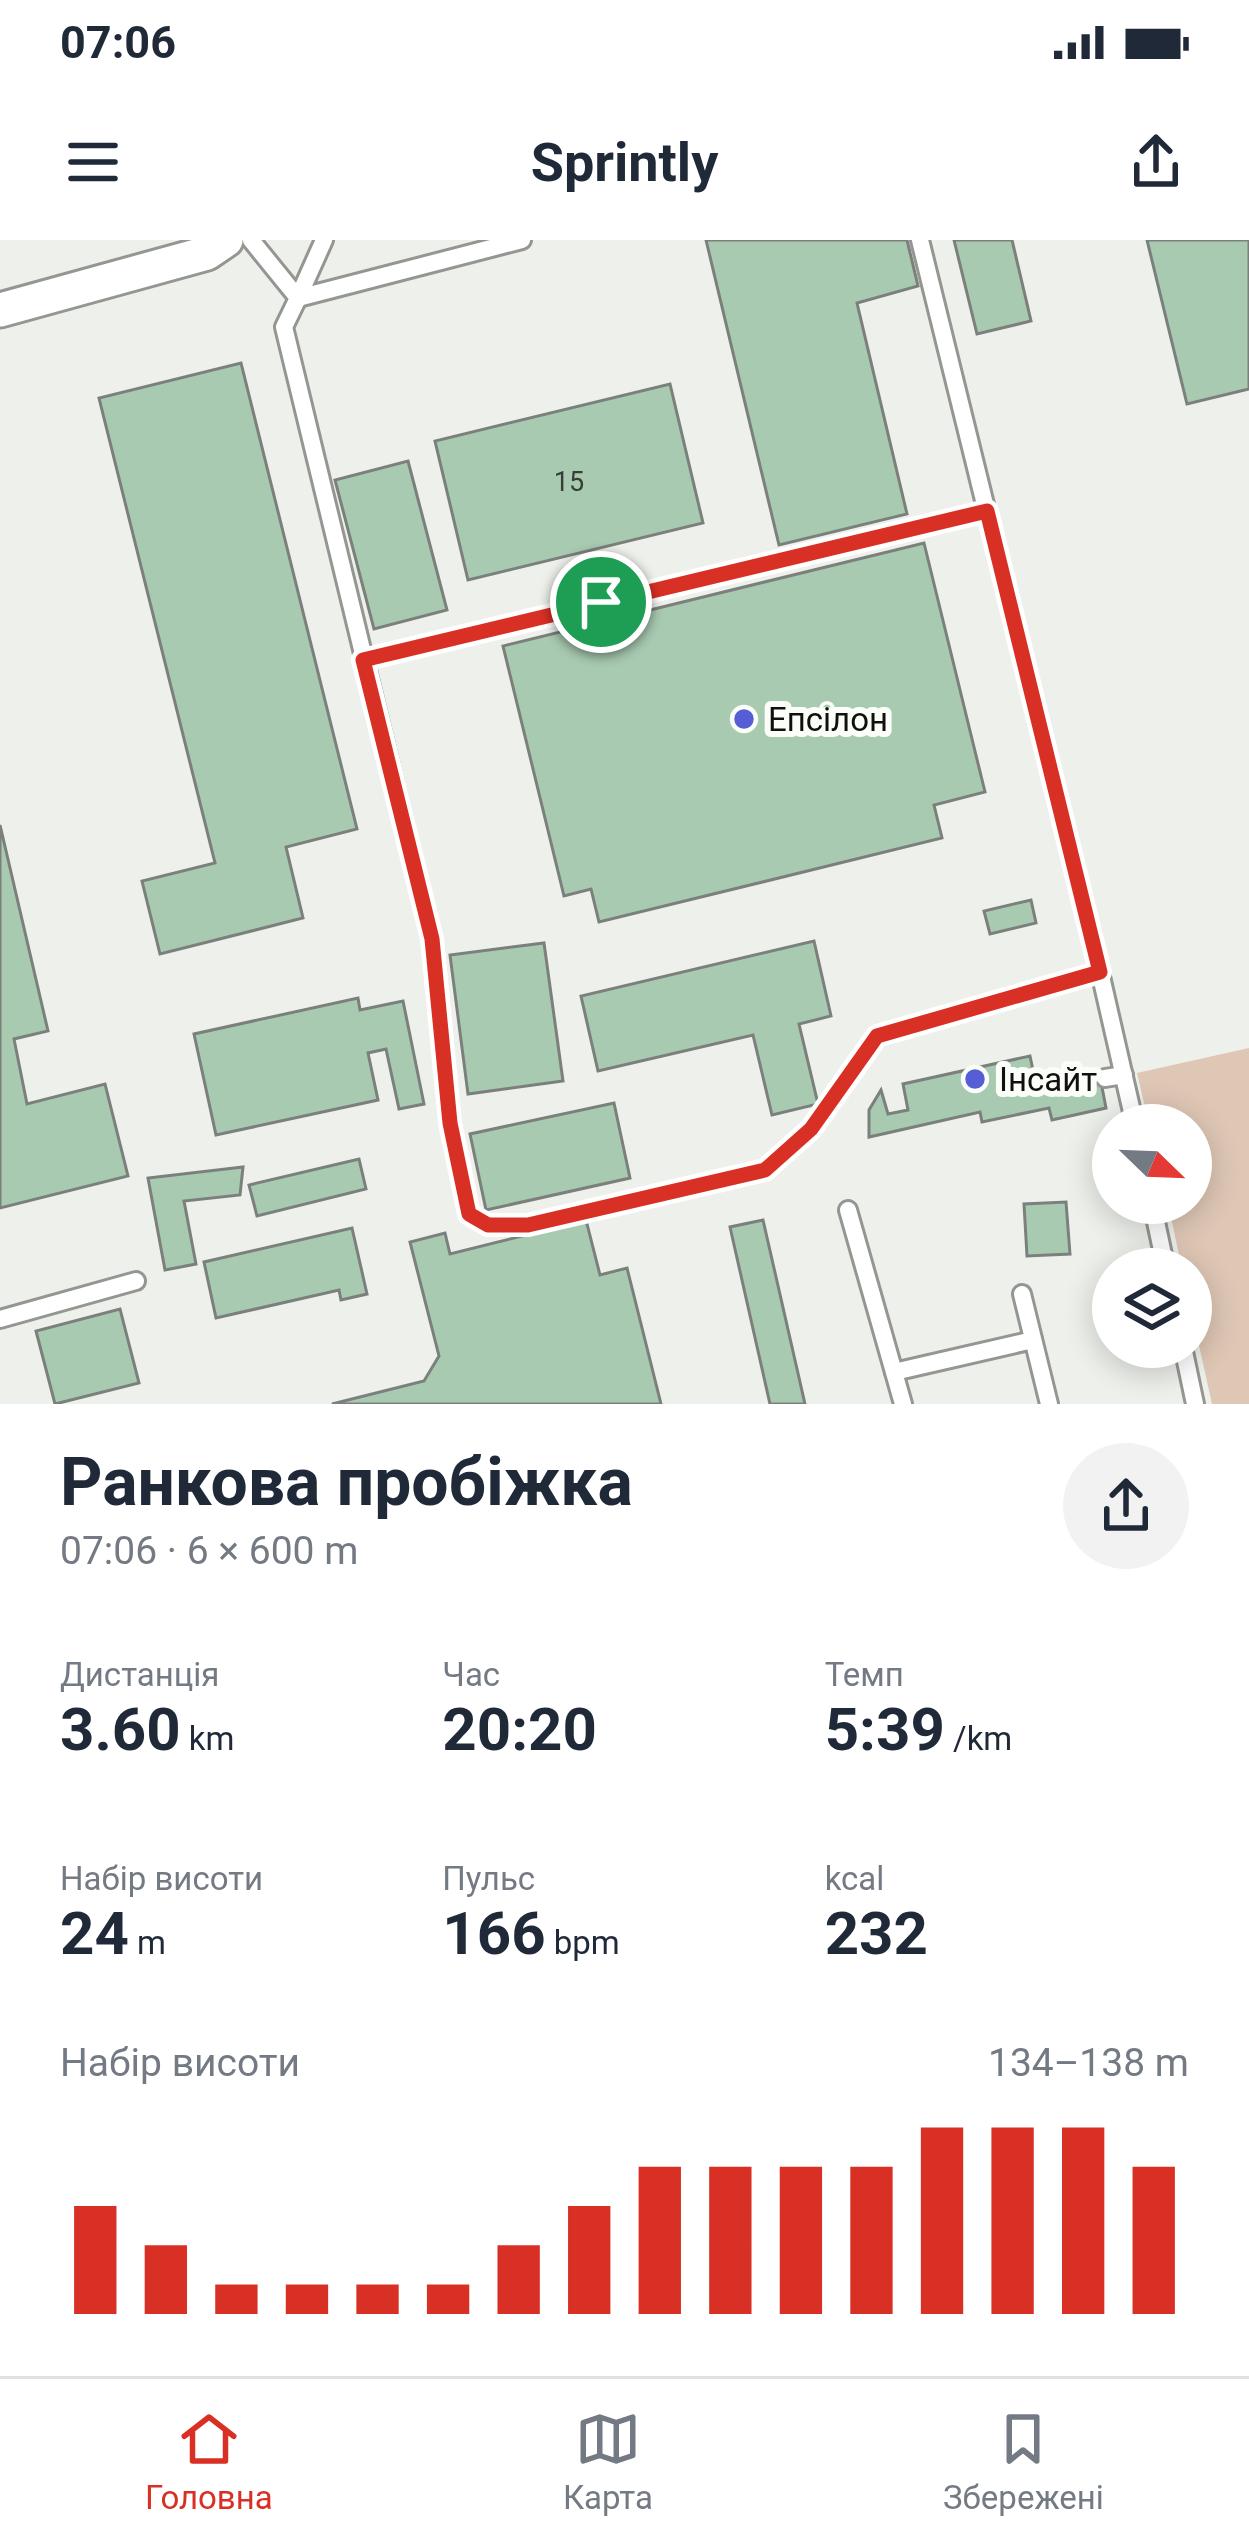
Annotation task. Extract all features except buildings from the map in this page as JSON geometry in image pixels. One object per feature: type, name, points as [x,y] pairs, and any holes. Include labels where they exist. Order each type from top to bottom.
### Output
[{"type":"street","points":[[0,310],[207,253],[226,240]]},
{"type":"lane","points":[[250,240],[298,298]]},
{"type":"lane","points":[[324,240],[284,327],[432,939],[450,1123],[469,1214],[488,1225],[528,1225],[765,1170],[811,1129],[877,1036],[1100,972]]},
{"type":"lane","points":[[298,298],[522,240]]},
{"type":"lane","points":[[920,240],[1130,1104]]},
{"type":"lane","points":[[363,660],[987,511]]},
{"type":"lane","points":[[1105,1078],[1124,1075]]},
{"type":"lane","points":[[848,1210],[903,1404]]},
{"type":"lane","points":[[0,1319],[136,1281]]},
{"type":"lane","points":[[1022,1294],[1049,1404]]},
{"type":"lane","points":[[894,1372],[1033,1340]]},
{"type":"lane","points":[[1187,1368],[1195,1404]]},
{"type":"shaded area","points":[[1249,1048],[1249,1404],[1212,1404],[1204,1368],[1212,1368],[1212,1248],[1178,1248],[1172,1224],[1212,1224],[1212,1104],[1144,1104],[1137,1073]]},
{"type":"place","name":"Епсілон","points":[[744,719]]},
{"type":"place","name":"Інсайт","points":[[975,1079]]},
{"type":"route","points":[[987,511],[1100,972],[877,1036],[811,1129],[765,1170],[528,1225],[488,1225],[469,1214],[450,1123],[432,939],[363,660],[601,602],[987,511]]}]
